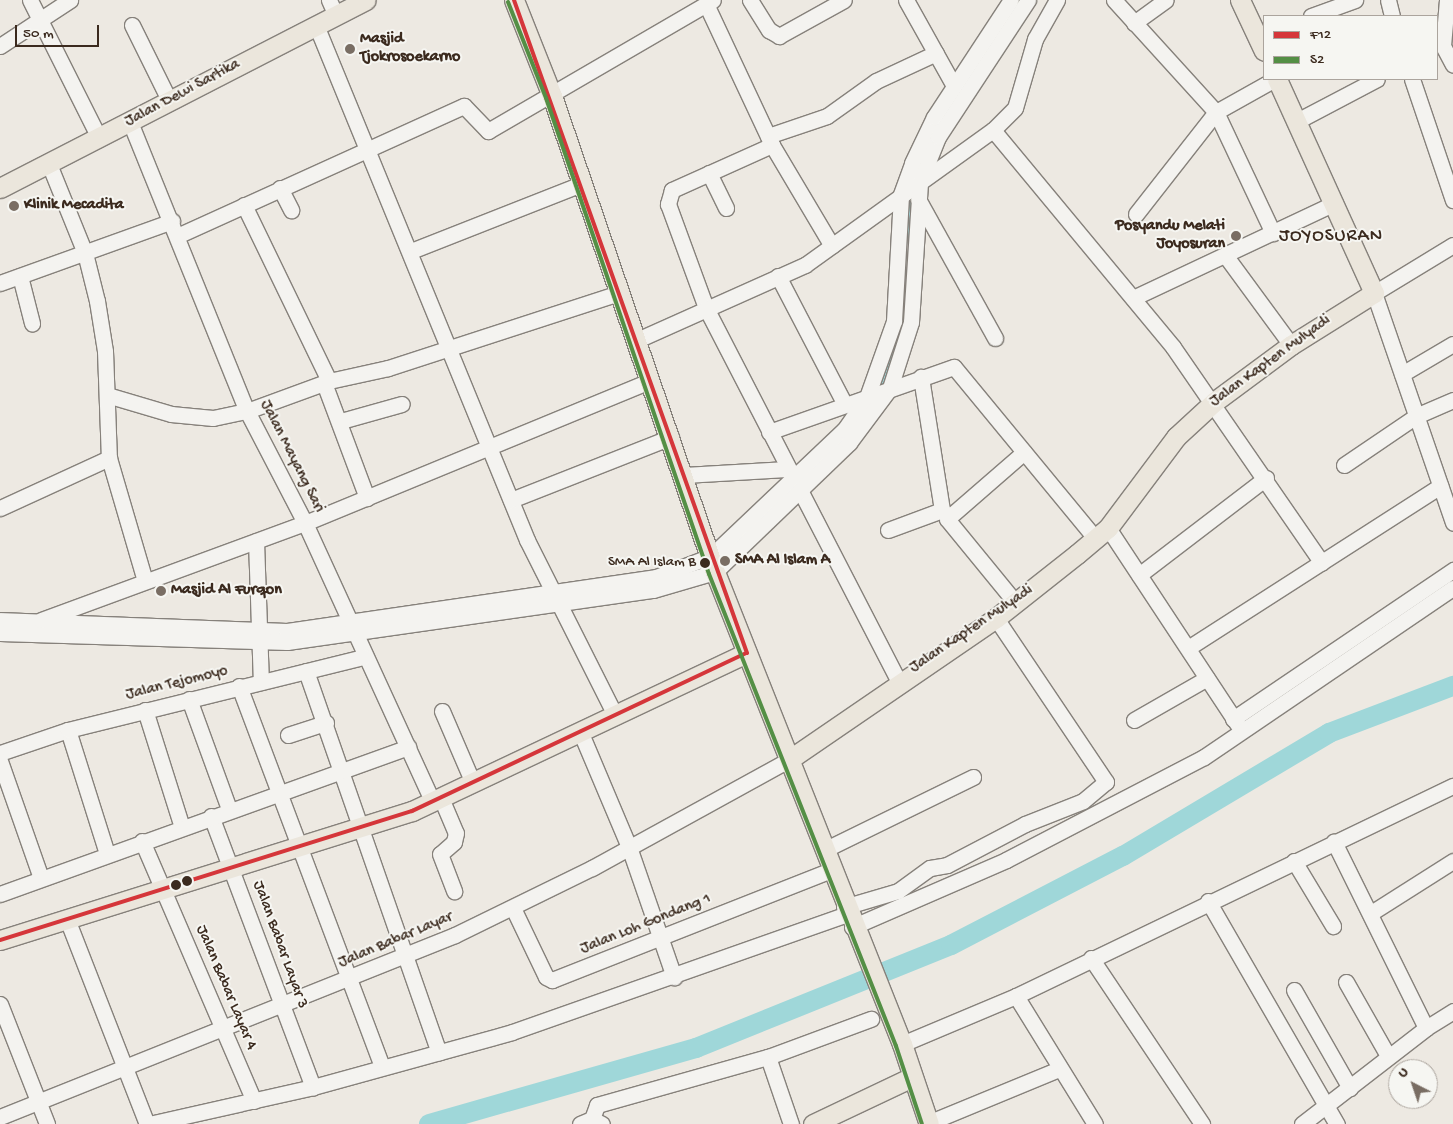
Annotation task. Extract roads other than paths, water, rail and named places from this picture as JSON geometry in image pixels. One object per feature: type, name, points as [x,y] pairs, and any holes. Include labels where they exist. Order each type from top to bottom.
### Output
[{"type":"main road","name":"Jalan Dewi Sartika","points":[[0,188],[316,25],[332,8],[366,0]]},
{"type":"main road","points":[[514,0],[552,96],[581,184],[671,437],[713,565],[790,759],[848,916],[902,1044],[928,1124]]},
{"type":"main road","points":[[1240,0],[1262,41]]},
{"type":"main road","points":[[1276,80],[1335,203],[1374,293]]},
{"type":"main road","name":"Jalan Kapten Mulyadi","points":[[790,759],[898,680],[996,618],[1102,533],[1176,437],[1214,402],[1291,345],[1374,293]]},
{"type":"main road","points":[[0,940],[231,866],[362,828],[437,800],[747,653]]},
{"type":"main road","points":[[813,1124],[912,1077]]},
{"type":"street","points":[[30,0],[98,138]]},
{"type":"street","points":[[0,46],[39,18],[70,0]]},
{"type":"street","points":[[750,0],[769,30],[780,36],[844,0]]},
{"type":"street","points":[[906,0],[954,86]]},
{"type":"street","points":[[0,633],[256,636],[286,631],[351,627],[556,597],[713,565],[878,393],[894,321],[920,143],[954,86],[1010,0]]},
{"type":"street","points":[[684,475],[794,482],[864,426],[911,322],[912,190],[938,137],[1028,0]]},
{"type":"street","points":[[637,340],[778,276],[832,246],[993,130],[1015,108],[1035,39],[1057,0]]},
{"type":"street","points":[[1114,0],[1216,112],[1273,233]]},
{"type":"street","points":[[1134,24],[1166,0]]},
{"type":"street","points":[[1312,15],[1325,5],[1355,0]]},
{"type":"street","points":[[1388,0],[1392,15]]},
{"type":"street","points":[[1447,0],[1443,46],[1453,66]]},
{"type":"street","points":[[178,236],[368,146],[464,106],[488,131],[552,96],[710,2],[770,141],[832,246]]},
{"type":"street","points":[[132,25],[169,100]]},
{"type":"street","points":[[316,25],[368,146],[511,500],[556,597],[615,715]]},
{"type":"street","points":[[898,680],[794,482],[706,308],[668,196],[770,141],[827,116],[876,81],[936,53]]},
{"type":"street","points":[[1136,214],[1216,112],[1274,80]]},
{"type":"street","points":[[1297,121],[1375,80]]},
{"type":"street","points":[[1412,80],[1453,200]]},
{"type":"street","name":"Jalan Mayang Sari","points":[[130,122],[172,221],[247,411],[305,523],[364,657],[408,747],[456,833],[454,842],[440,854],[454,891]]},
{"type":"street","points":[[993,130],[1133,298],[1214,402],[1322,563]]},
{"type":"street","points":[[49,164],[85,253],[100,317],[107,395],[109,458],[144,578]]},
{"type":"street","points":[[709,173],[726,208]]},
{"type":"street","points":[[410,251],[581,184]]},
{"type":"street","points":[[280,188],[290,210]]},
{"type":"street","points":[[912,190],[995,338]]},
{"type":"street","points":[[1133,298],[1335,203]]},
{"type":"street","points":[[244,205],[327,382],[367,498]]},
{"type":"street","points":[[0,283],[172,221]]},
{"type":"street","points":[[1453,245],[1374,293],[1453,522]]},
{"type":"street","points":[[1226,255],[1291,345]]},
{"type":"street","points":[[20,276],[32,323]]},
{"type":"street","points":[[778,276],[844,403]]},
{"type":"street","points":[[107,395],[192,418],[247,411],[327,382],[450,348],[619,292]]},
{"type":"street","points":[[1402,374],[1453,344]]},
{"type":"street","points":[[769,432],[844,403],[954,367],[1024,452],[1102,533],[1139,575],[1243,733]]},
{"type":"street","points":[[888,530],[942,510],[921,377]]},
{"type":"street","points":[[38,621],[144,578],[305,523],[650,381]]},
{"type":"street","points":[[1344,465],[1416,416],[1453,400]]},
{"type":"street","points":[[341,422],[402,404]]},
{"type":"street","points":[[511,500],[671,437]]},
{"type":"street","points":[[1015,602],[948,519],[1024,452]]},
{"type":"street","points":[[0,508],[109,458]]},
{"type":"street","points":[[1139,575],[1266,478]]},
{"type":"street","points":[[1188,648],[1440,486]]},
{"type":"street","points":[[256,541],[256,636],[261,682]]},
{"type":"street","points":[[1233,719],[1453,570]]},
{"type":"street","points":[[67,919],[148,1124],[313,1087],[382,1066],[439,1052],[674,977],[848,916],[1059,834],[1243,733],[1453,588]]},
{"type":"street","points":[[848,916],[898,891],[930,868],[947,865],[1025,824],[1084,801],[1106,782],[996,618]]},
{"type":"street","points":[[0,620],[256,636]]},
{"type":"street","name":"Jalan Tejomoyo","points":[[0,753],[68,730],[240,686],[364,657]]},
{"type":"street","points":[[306,671],[362,828],[404,958],[439,1052]]},
{"type":"street","points":[[1134,720],[1207,678]]},
{"type":"street","points":[[240,686],[298,846],[353,980],[382,1066]]},
{"type":"street","points":[[189,699],[228,809]]},
{"type":"street","points":[[144,710],[182,827]]},
{"type":"street","points":[[442,711],[473,783]]},
{"type":"street","points":[[288,735],[326,723]]},
{"type":"street","points":[[68,730],[106,854]]},
{"type":"street","points":[[580,731],[629,847],[674,977]]},
{"type":"street","points":[[0,894],[228,809],[341,772],[408,747]]},
{"type":"street","name":"Jalan Babar Layar","points":[[0,1117],[41,1103],[282,1005],[353,980],[404,958],[513,908],[790,759]]},
{"type":"street","points":[[0,761],[41,878]]},
{"type":"street","points":[[824,850],[973,777]]},
{"type":"street","points":[[902,1044],[1016,996],[1208,901],[1453,786]]},
{"type":"street","name":"Jalan Babar Layar 3","points":[[211,816],[313,1087]]},
{"type":"street","name":"Jalan Babar Layar 4","points":[[142,841],[164,888],[254,1101]]},
{"type":"street","points":[[1334,842],[1371,912],[1426,1028]]},
{"type":"street","points":[[1294,861],[1333,926]]},
{"type":"street","points":[[1371,912],[1453,861]]},
{"type":"street","name":"Jalan Loh Gondang 1","points":[[513,908],[548,979],[659,938],[831,870]]},
{"type":"street","points":[[1208,901],[1337,1124]]},
{"type":"street","points":[[1090,958],[1202,1124]]},
{"type":"street","points":[[1346,982],[1388,1056]]},
{"type":"street","points":[[1294,990],[1350,1088]]},
{"type":"street","points":[[1016,996],[1095,1124]]},
{"type":"street","points":[[0,1004],[41,1103],[47,1124]]},
{"type":"street","points":[[1302,1124],[1350,1088],[1388,1056],[1453,1010]]},
{"type":"street","points":[[592,1122],[597,1105],[768,1057],[871,1019]]},
{"type":"street","points":[[768,1057],[791,1124]]},
{"type":"street","points":[[928,1124],[1060,1069]]},
{"type":"waterway","points":[[910,232],[912,183]]},
{"type":"waterway","points":[[873,397],[899,337]]},
{"type":"waterway","points":[[429,1124],[696,1048],[951,945],[1123,856],[1329,733],[1453,686]]},
{"type":"place","name":"Masjid Tjokrosoekarno","points":[[350,49]]},
{"type":"place","name":"Klinik Mecadita","points":[[14,206]]},
{"type":"place","name":"Posyandu Melati Joyosuran","points":[[1236,236]]},
{"type":"place","name":"SMA Al Islam A","points":[[725,561]]},
{"type":"place","name":"SMA Al Islam B","points":[[705,563]]},
{"type":"place","name":"Masjid Al Furqon","points":[[161,591]]},
{"type":"district","name":"JOYOSURAN","points":[[1331,237]]}]
